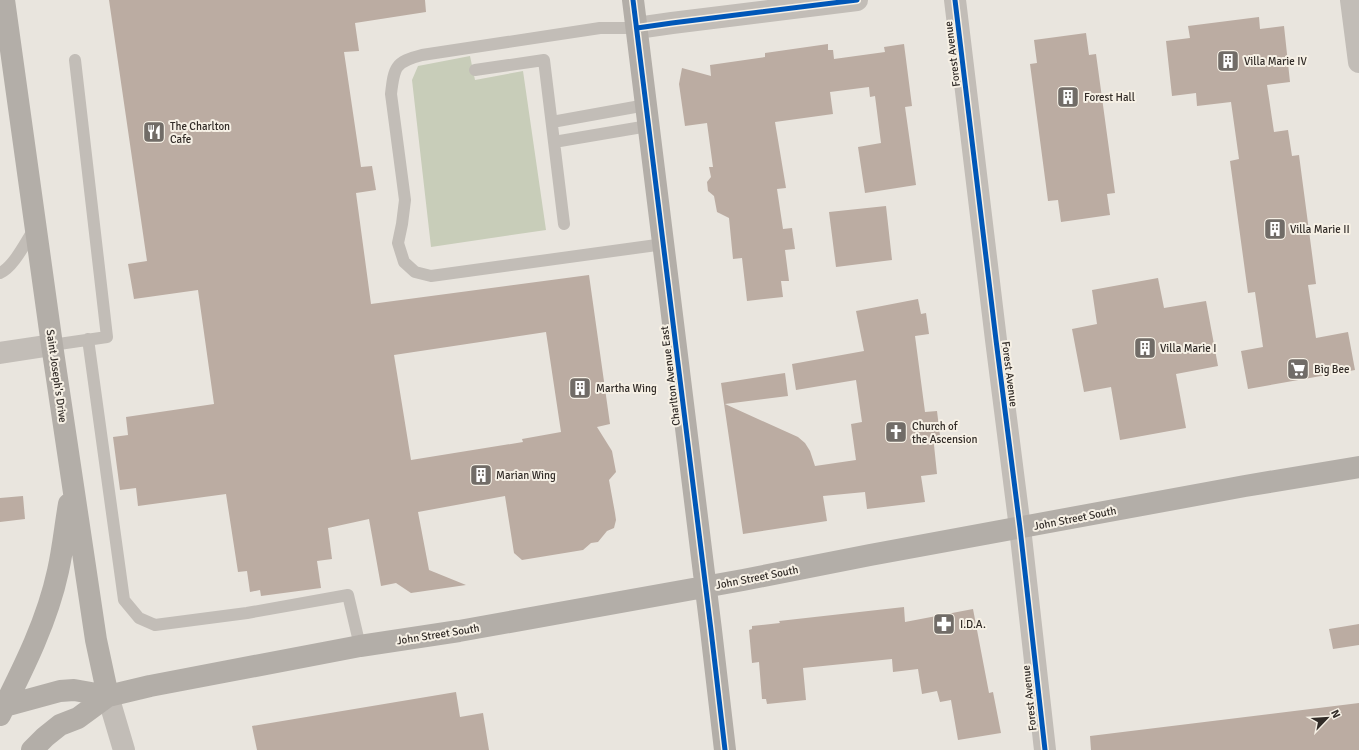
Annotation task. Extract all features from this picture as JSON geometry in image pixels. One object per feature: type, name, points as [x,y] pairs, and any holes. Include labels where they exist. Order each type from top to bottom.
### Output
[{"type":"main road","name":"Saint Joseph's Drive","points":[[4,0],[72,480],[96,640],[108,696]]},
{"type":"main road","name":"Charlton Avenue East","points":[[633,0],[725,750]]},
{"type":"main road","name":"John Street South","points":[[32,750],[60,725],[78,718],[108,696],[150,686],[360,646],[459,631],[705,587],[870,554],[1020,528],[1237,487],[1359,467]]},
{"type":"main road","points":[[2,709],[42,626],[51,598],[59,570],[72,480]]},
{"type":"main road","name":"John Street South","points":[[2,709],[60,690],[74,690],[108,696]]},
{"type":"street","points":[[637,28],[857,0]]},
{"type":"street","name":"Forest Avenue","points":[[956,0],[1020,528],[1045,750]]},
{"type":"street","points":[[1351,0],[1359,62]]},
{"type":"street","points":[[0,353],[52,345]]},
{"type":"street","name":"Saint Joseph's Drive","points":[[108,696],[124,750]]},
{"type":"lane","points":[[637,28],[600,28],[430,54],[409,58],[398,65],[393,77],[391,94],[405,200],[398,243],[404,262],[415,272],[431,276],[664,244]]},
{"type":"lane","points":[[52,345],[107,337],[75,60]]},
{"type":"lane","points":[[475,70],[544,60],[564,224]]},
{"type":"lane","points":[[552,122],[647,116]]},
{"type":"lane","points":[[554,142],[647,116]]},
{"type":"lane","points":[[0,273],[4,272],[12,262],[36,227]]},
{"type":"lane","points":[[88,339],[124,600],[139,618],[155,625],[247,613],[348,595],[360,646]]},
{"type":"green space","points":[[470,56],[475,80],[523,71],[546,230],[431,247],[412,80],[418,66]]},
{"type":"building","points":[[109,0],[425,0],[426,12],[355,23],[359,51],[344,52],[361,167],[372,166],[376,190],[356,193],[371,304],[589,275],[610,424],[597,427],[612,451],[616,472],[609,480],[616,520],[614,528],[607,531],[598,542],[591,543],[583,550],[522,560],[514,553],[505,496],[418,512],[429,570],[466,585],[411,593],[396,583],[381,586],[369,519],[328,528],[332,559],[317,561],[321,588],[261,596],[260,590],[250,592],[247,571],[238,572],[226,494],[138,506],[136,488],[120,490],[113,437],[128,435],[126,417],[214,404],[198,290],[134,299],[128,264],[147,261]],"holes":[[[546,332],[561,432],[522,439],[523,442],[411,460],[394,355]]]},
{"type":"building","points":[[1259,17],[1260,29],[1284,26],[1290,82],[1267,85],[1274,132],[1288,130],[1292,156],[1299,155],[1316,284],[1308,285],[1316,338],[1348,332],[1355,370],[1248,389],[1241,351],[1263,347],[1255,292],[1248,293],[1230,161],[1239,159],[1231,102],[1197,106],[1196,93],[1172,96],[1166,41],[1190,38],[1188,26]]},
{"type":"building","name":"Forest Hall","points":[[1086,33],[1089,55],[1096,54],[1115,193],[1107,194],[1110,215],[1061,222],[1058,200],[1048,201],[1030,64],[1037,63],[1034,40]]},
{"type":"building","points":[[828,44],[828,50],[833,50],[834,59],[885,52],[884,47],[904,44],[912,106],[905,107],[916,185],[865,193],[858,147],[881,143],[875,96],[870,97],[869,87],[830,92],[833,114],[775,122],[786,188],[777,189],[783,229],[792,228],[795,249],[785,250],[789,281],[781,281],[783,297],[747,301],[742,258],[733,259],[729,218],[717,212],[714,196],[708,191],[707,182],[711,177],[709,167],[713,167],[707,123],[685,126],[679,84],[682,68],[711,76],[710,65],[765,57],[765,53]]},
{"type":"building","points":[[886,206],[892,260],[836,267],[829,212]]},
{"type":"building","name":"Villa Marie I","points":[[1158,278],[1164,308],[1206,301],[1218,366],[1176,374],[1186,428],[1120,440],[1111,387],[1084,392],[1072,329],[1097,324],[1092,290]]},
{"type":"building","points":[[918,299],[921,314],[926,313],[929,334],[915,336],[925,412],[937,411],[941,444],[934,445],[937,474],[921,476],[925,502],[867,509],[865,492],[823,496],[827,521],[743,534],[721,383],[785,373],[788,396],[725,404],[798,437],[805,443],[810,451],[815,466],[856,460],[851,424],[862,422],[856,380],[796,390],[792,364],[864,351],[856,311]]},
{"type":"building","points":[[23,496],[25,519],[0,522],[0,498]]},
{"type":"building","points":[[904,607],[905,622],[973,609],[989,693],[993,692],[1001,733],[958,740],[951,700],[940,702],[937,691],[922,694],[918,669],[893,672],[892,659],[803,668],[806,700],[767,704],[766,699],[762,699],[759,662],[752,663],[749,630],[752,629],[752,626],[780,623],[779,621]]},
{"type":"building","points":[[1359,624],[1359,645],[1333,649],[1329,629]]},
{"type":"building","points":[[456,692],[460,717],[483,713],[489,750],[257,750],[252,726]]},
{"type":"building","points":[[1359,703],[1359,750],[1091,750],[1090,736]]},
{"type":"cycle path","points":[[633,0],[725,750]]},
{"type":"cycle path","points":[[637,28],[857,0]]},
{"type":"cycle path","points":[[955,0],[1020,528],[1045,750]]},
{"type":"place","name":"Villa Marie IV","points":[[1228,61]]},
{"type":"place","name":"Forest Hall","points":[[1068,97]]},
{"type":"place","name":"The Charlton Cafe","points":[[154,132]]},
{"type":"place","name":"Villa Marie II","points":[[1275,229]]},
{"type":"place","name":"Villa Marie I","points":[[1145,348]]},
{"type":"place","name":"Big Bee","points":[[1298,369]]},
{"type":"place","name":"Martha Wing","points":[[580,388]]},
{"type":"place","name":"Church of the Ascension","points":[[896,432]]},
{"type":"place","name":"Marian Wing","points":[[481,475]]},
{"type":"place","name":"I.D.A.","points":[[944,624]]}]
